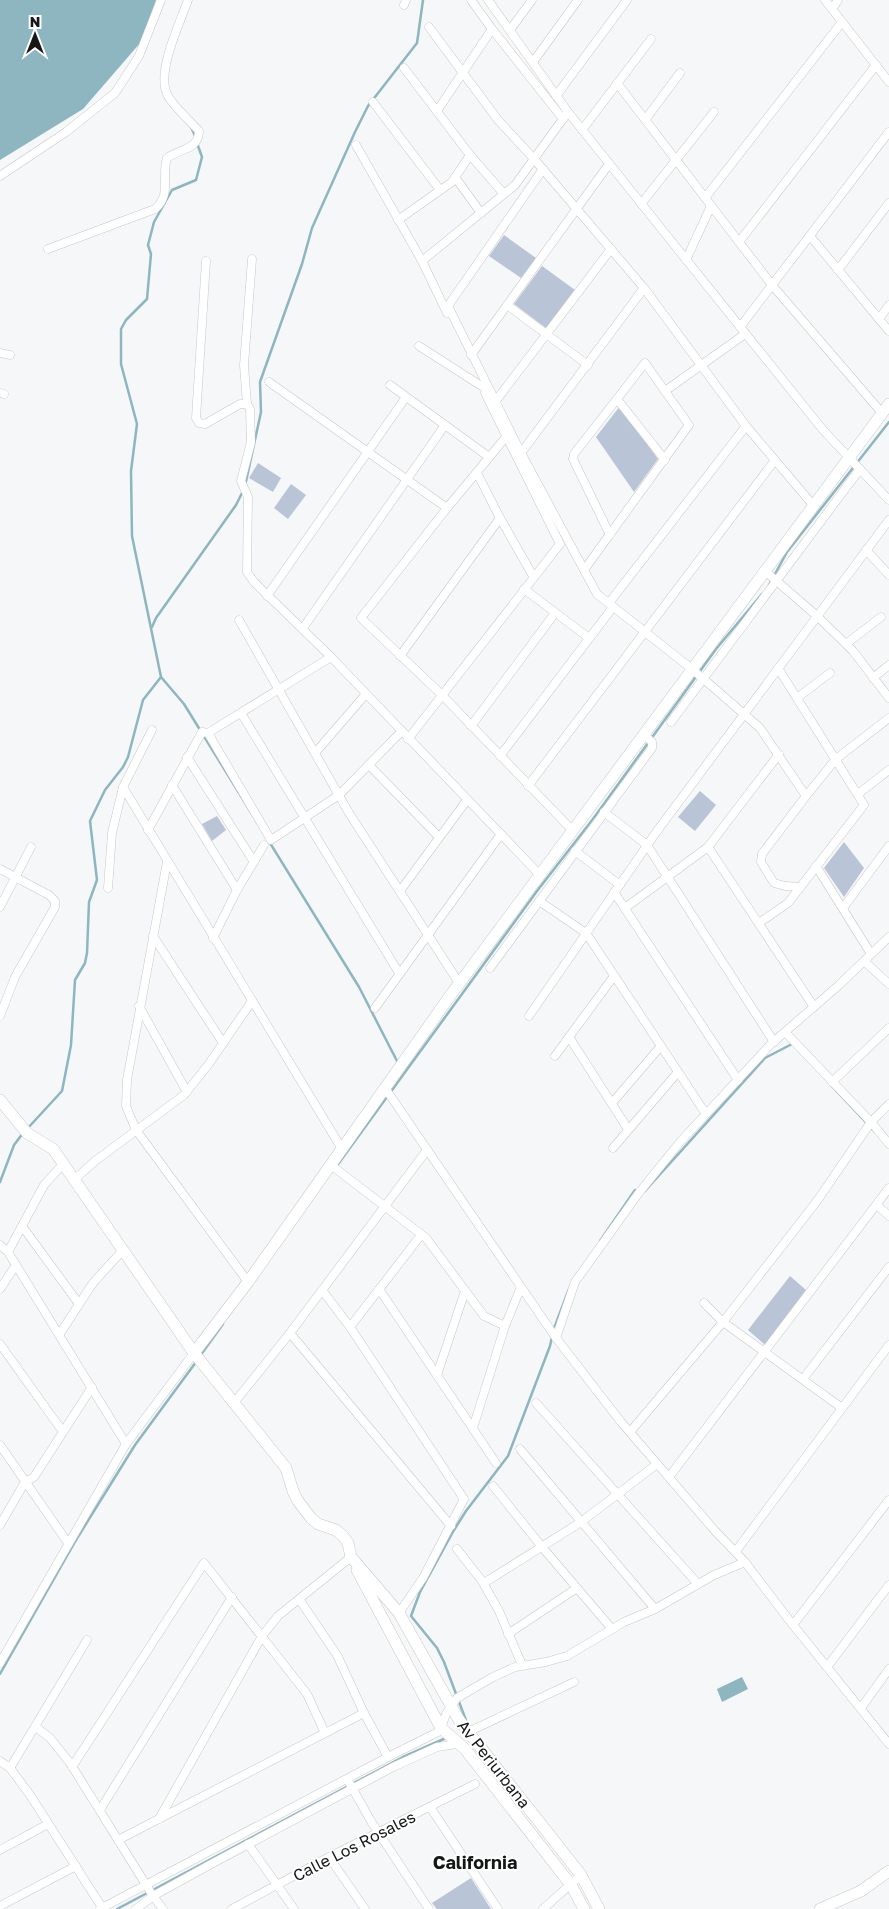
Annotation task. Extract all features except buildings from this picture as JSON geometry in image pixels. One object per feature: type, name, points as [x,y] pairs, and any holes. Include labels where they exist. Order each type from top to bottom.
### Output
[{"type":"street","points":[[0,176],[66,132],[114,93],[139,56],[161,0]]},
{"type":"street","points":[[48,249],[155,209],[162,204],[165,196],[167,158],[196,144],[199,138],[199,131],[168,96],[164,78],[170,53],[188,0]]},
{"type":"street","points":[[471,0],[492,30],[566,116],[582,130],[823,430],[889,500]]},
{"type":"street","points":[[488,0],[556,96],[566,116]]},
{"type":"street","points":[[510,30],[532,0]]},
{"type":"street","points":[[533,62],[578,0]]},
{"type":"street","points":[[556,96],[627,0]]},
{"type":"street","points":[[825,0],[889,82]]},
{"type":"street","points":[[832,9],[838,0]]},
{"type":"street","points":[[705,198],[842,22]]},
{"type":"street","points":[[428,26],[498,120],[577,208],[644,288],[746,426],[813,505]]},
{"type":"street","points":[[437,111],[492,30]]},
{"type":"street","points":[[582,130],[651,39]]},
{"type":"street","points":[[739,242],[876,65]]},
{"type":"street","points":[[404,68],[470,155],[504,194]]},
{"type":"street","points":[[645,120],[680,73]]},
{"type":"street","points":[[0,1662],[126,1444],[248,1282],[459,984],[886,408],[772,285],[617,83]]},
{"type":"street","points":[[374,102],[440,190]]},
{"type":"street","points":[[641,204],[714,112]]},
{"type":"street","points":[[422,261],[515,185],[566,116]]},
{"type":"street","points":[[665,391],[702,365],[743,330],[772,285],[889,132]]},
{"type":"street","points":[[356,145],[422,261],[506,437],[560,544],[408,739]]},
{"type":"street","points":[[398,220],[455,178],[470,155]]},
{"type":"street","points":[[471,355],[609,164]]},
{"type":"street","points":[[543,169],[448,306],[495,402],[597,594],[692,669],[760,728],[806,796]]},
{"type":"street","points":[[455,178],[481,213]]},
{"type":"street","points":[[838,270],[889,203]]},
{"type":"street","points":[[686,260],[711,206]]},
{"type":"street","points":[[810,236],[889,331]]},
{"type":"street","points":[[495,402],[611,249]]},
{"type":"street","points":[[252,259],[244,364],[247,404],[250,408],[251,442],[241,482],[248,497],[247,572],[267,596],[332,657],[408,739],[540,875]]},
{"type":"street","points":[[206,261],[197,422],[205,424],[240,404],[247,404]]},
{"type":"street","points":[[521,452],[644,288]]},
{"type":"street","points":[[507,305],[588,365]]},
{"type":"street","points":[[879,319],[889,305]]},
{"type":"street","points":[[420,346],[482,387]]},
{"type":"street","points":[[0,353],[10,355]]},
{"type":"street","points":[[584,570],[610,535],[665,460],[689,425],[645,363],[574,454],[573,459],[610,535]]},
{"type":"street","points":[[270,382],[448,508]]},
{"type":"street","points":[[390,385],[489,457]]},
{"type":"street","points":[[267,596],[406,397]]},
{"type":"street","points":[[617,399],[665,460]]},
{"type":"street","points":[[303,628],[445,425]]},
{"type":"street","points":[[500,756],[746,426]]},
{"type":"street","points":[[506,437],[361,618],[442,695],[581,844]]},
{"type":"street","points":[[528,786],[775,460]]},
{"type":"street","points":[[671,722],[860,469]]},
{"type":"street","points":[[477,473],[500,518],[534,576]]},
{"type":"street","points":[[400,656],[500,518]]},
{"type":"street","points":[[528,1016],[647,845],[889,520]]},
{"type":"street","points":[[866,550],[889,576]]},
{"type":"street","points":[[765,571],[846,644],[889,698]]},
{"type":"street","points":[[524,589],[589,638]]},
{"type":"street","points":[[471,726],[555,612]]},
{"type":"street","points":[[846,644],[882,617]]},
{"type":"street","points":[[239,620],[339,796],[459,984]]},
{"type":"street","points":[[148,830],[198,736],[202,732],[208,733],[332,657]]},
{"type":"street","points":[[873,678],[889,664]]},
{"type":"street","points":[[760,923],[788,903],[864,805],[778,668]]},
{"type":"street","points":[[797,698],[830,673]]},
{"type":"street","points":[[315,753],[366,694]]},
{"type":"street","points":[[241,712],[399,973]]},
{"type":"street","points":[[800,887],[774,883],[760,862],[762,854],[836,760],[889,718]]},
{"type":"street","points":[[108,888],[112,833],[123,787],[152,730]]},
{"type":"street","points":[[208,733],[271,840],[339,796],[402,731]]},
{"type":"street","points":[[490,968],[652,748],[652,742],[644,735]]},
{"type":"street","points":[[625,908],[708,847],[779,754]]},
{"type":"street","points":[[187,757],[254,862]]},
{"type":"street","points":[[369,765],[439,837]]},
{"type":"street","points":[[858,794],[889,770]]},
{"type":"street","points":[[172,785],[237,890]]},
{"type":"street","points":[[123,787],[342,1149]]},
{"type":"street","points":[[400,891],[468,800]]},
{"type":"street","points":[[604,812],[647,845],[774,1042]]},
{"type":"street","points":[[375,1008],[501,834]]},
{"type":"street","points":[[213,938],[237,890],[264,844]]},
{"type":"street","points":[[843,908],[889,846]]},
{"type":"street","points":[[0,907],[31,847]]},
{"type":"street","points":[[708,847],[814,1007]]},
{"type":"street","points":[[576,851],[620,885]]},
{"type":"street","points":[[167,862],[139,1006],[126,1106],[136,1130],[248,1282]]},
{"type":"street","points":[[816,866],[871,954]]},
{"type":"street","points":[[0,869],[49,894],[55,901],[55,907],[15,976],[0,1016]]},
{"type":"street","points":[[614,892],[738,1080]]},
{"type":"street","points":[[539,901],[586,933],[706,1114]]},
{"type":"street","points":[[153,936],[223,1043]]},
{"type":"street","points":[[556,1338],[576,1282],[638,1194],[680,1142],[774,1042],[889,937]]},
{"type":"street","points":[[864,961],[889,984]]},
{"type":"street","points":[[555,1056],[614,976]]},
{"type":"street","points":[[74,1180],[187,1092],[252,1001]]},
{"type":"street","points":[[139,1006],[187,1092]]},
{"type":"street","points":[[832,1082],[889,1028]]},
{"type":"street","points":[[785,1032],[871,1122],[889,1144]]},
{"type":"street","points":[[569,1038],[628,1129]]},
{"type":"street","points":[[612,1103],[661,1046]]},
{"type":"street","points":[[613,1148],[678,1072]]},
{"type":"street","points":[[385,1088],[556,1338],[630,1432],[716,1532],[736,1551],[826,1667],[889,1744]]},
{"type":"street","name":"Av Periurbana","points":[[0,1100],[25,1131],[53,1149],[194,1353],[286,1468],[293,1491],[311,1518],[318,1524],[336,1530],[343,1536],[348,1543],[351,1557],[364,1586],[442,1728],[457,1744],[465,1749],[571,1885],[584,1909]]},
{"type":"street","points":[[630,1432],[723,1322],[817,1201],[871,1122],[889,1104]]},
{"type":"street","points":[[234,1403],[290,1333],[427,1150]]},
{"type":"street","points":[[8,1252],[44,1185],[63,1164]]},
{"type":"street","points":[[331,1165],[426,1238],[484,1316],[505,1326]]},
{"type":"street","points":[[670,1477],[889,1188]]},
{"type":"street","points":[[877,1205],[889,1216]]},
{"type":"street","points":[[22,1226],[79,1304]]},
{"type":"street","points":[[350,1327],[422,1235]]},
{"type":"street","points":[[0,1245],[8,1252],[126,1444]]},
{"type":"street","points":[[59,1335],[93,1283],[123,1250]]},
{"type":"street","points":[[0,1288],[16,1265]]},
{"type":"street","points":[[803,1380],[889,1267]]},
{"type":"street","points":[[473,1428],[505,1326],[520,1287]]},
{"type":"street","points":[[380,1289],[496,1463]]},
{"type":"street","points":[[322,1290],[350,1327],[464,1499],[423,1578],[399,1613]]},
{"type":"street","points":[[437,1375],[465,1291]]},
{"type":"street","points":[[704,1302],[723,1322],[842,1408]]},
{"type":"street","points":[[290,1333],[451,1526]]},
{"type":"street","points":[[0,1344],[63,1432]]},
{"type":"street","points":[[736,1551],[889,1346]]},
{"type":"street","points":[[0,1525],[25,1482],[34,1477],[92,1387]]},
{"type":"street","points":[[536,1403],[698,1584]]},
{"type":"street","points":[[0,1445],[68,1543]]},
{"type":"street","points":[[520,1448],[655,1609]]},
{"type":"street","points":[[484,1584],[582,1522],[658,1464]]},
{"type":"street","points":[[493,1486],[612,1629]]},
{"type":"street","points":[[793,1625],[889,1500]]},
{"type":"street","points":[[457,1549],[484,1584],[499,1611],[522,1665]]},
{"type":"street","points":[[159,1820],[262,1636],[278,1616],[351,1557]]},
{"type":"street","name":"Av Periurbana","points":[[351,1557],[399,1613],[451,1707],[468,1732],[581,1875],[599,1909]]},
{"type":"street","points":[[0,1761],[10,1768],[30,1795],[102,1909],[150,1891],[248,1844],[350,1783],[388,1757],[432,1736],[442,1728],[446,1714],[457,1698],[506,1670],[567,1656],[612,1629],[745,1562]]},
{"type":"street","points":[[72,1767],[204,1563],[307,1694],[325,1733]]},
{"type":"street","points":[[826,1667],[889,1585]]},
{"type":"street","points":[[508,1634],[576,1588]]},
{"type":"street","points":[[100,1810],[232,1597]]},
{"type":"street","points":[[299,1599],[337,1655],[364,1713],[388,1757]]},
{"type":"street","points":[[10,1768],[87,1640]]},
{"type":"street","points":[[861,1708],[889,1669]]},
{"type":"street","points":[[468,1732],[574,1682]]},
{"type":"street","points":[[118,1840],[364,1713]]},
{"type":"street","points":[[36,1727],[50,1738],[72,1767],[163,1909]]},
{"type":"street","points":[[136,1909],[150,1891],[350,1783],[437,1746],[457,1744]]},
{"type":"street","points":[[350,1783],[378,1832],[429,1909]]},
{"type":"street","name":"Calle Los Rosales","points":[[232,1909],[329,1857],[476,1784]]},
{"type":"street","points":[[430,1807],[498,1909]]},
{"type":"street","points":[[0,1850],[48,1824]]},
{"type":"street","points":[[248,1844],[294,1909]]},
{"type":"street","points":[[329,1857],[365,1909]]},
{"type":"street","points":[[0,1906],[76,1866]]},
{"type":"street","points":[[820,1909],[861,1891],[889,1871]]},
{"type":"street","points":[[543,1909],[581,1875]]},
{"type":"shaded area","points":[[0,0],[156,0],[141,42],[83,109],[0,160]]},
{"type":"shaded area","points":[[504,235],[536,258],[521,278],[489,256]]},
{"type":"shaded area","points":[[542,266],[575,290],[546,328],[514,304]]},
{"type":"shaded area","points":[[620,406],[658,459],[634,492],[596,437]]},
{"type":"shaded area","points":[[258,463],[281,478],[273,492],[249,478]]},
{"type":"shaded area","points":[[291,484],[306,495],[288,519],[274,508]]},
{"type":"shaded area","points":[[700,791],[716,805],[695,831],[678,817]]},
{"type":"shaded area","points":[[217,816],[226,830],[212,841],[202,824]]},
{"type":"shaded area","points":[[844,842],[864,868],[844,897],[824,868]]},
{"type":"shaded area","points":[[790,1276],[806,1290],[765,1345],[748,1330]]},
{"type":"shaded area","points":[[742,1677],[748,1689],[722,1702],[717,1689]]},
{"type":"shaded area","points":[[471,1878],[491,1909],[437,1909],[432,1903]]},
{"type":"waterway","points":[[245,486],[261,412],[260,382],[302,264],[312,228],[368,106],[417,43],[423,0]]},
{"type":"waterway","points":[[191,127],[196,138]]},
{"type":"waterway","points":[[197,143],[202,157],[196,180],[172,190],[154,222],[148,245],[151,254],[147,299],[126,320],[121,329],[121,364],[137,424],[131,471],[132,536],[161,677],[184,704],[359,987],[398,1063]]},
{"type":"waterway","points":[[769,585],[787,552],[889,422]]},
{"type":"waterway","points":[[152,627],[156,618],[236,505],[243,491]]},
{"type":"waterway","points":[[336,1167],[716,649],[762,594]]},
{"type":"waterway","points":[[27,1129],[62,1091],[71,1045],[75,980],[85,963],[89,902],[97,880],[90,821],[105,790],[123,767],[128,757],[143,700],[161,677]]},
{"type":"waterway","points":[[644,1192],[765,1058],[792,1044]]},
{"type":"waterway","points":[[830,1084],[876,1133]]},
{"type":"waterway","points":[[0,1182],[14,1145],[23,1133]]},
{"type":"waterway","points":[[600,1241],[635,1190],[637,1191]]},
{"type":"waterway","points":[[553,1331],[569,1289]]},
{"type":"waterway","points":[[200,1356],[223,1324]]},
{"type":"waterway","points":[[467,1723],[437,1648],[411,1616],[420,1592],[454,1530],[466,1511],[508,1456],[552,1337]]},
{"type":"waterway","points":[[0,1674],[76,1540],[135,1445],[196,1362]]},
{"type":"waterway","points":[[117,1909],[403,1757],[446,1738]]},
{"type":"district","name":"California","points":[[475,1863]]}]
